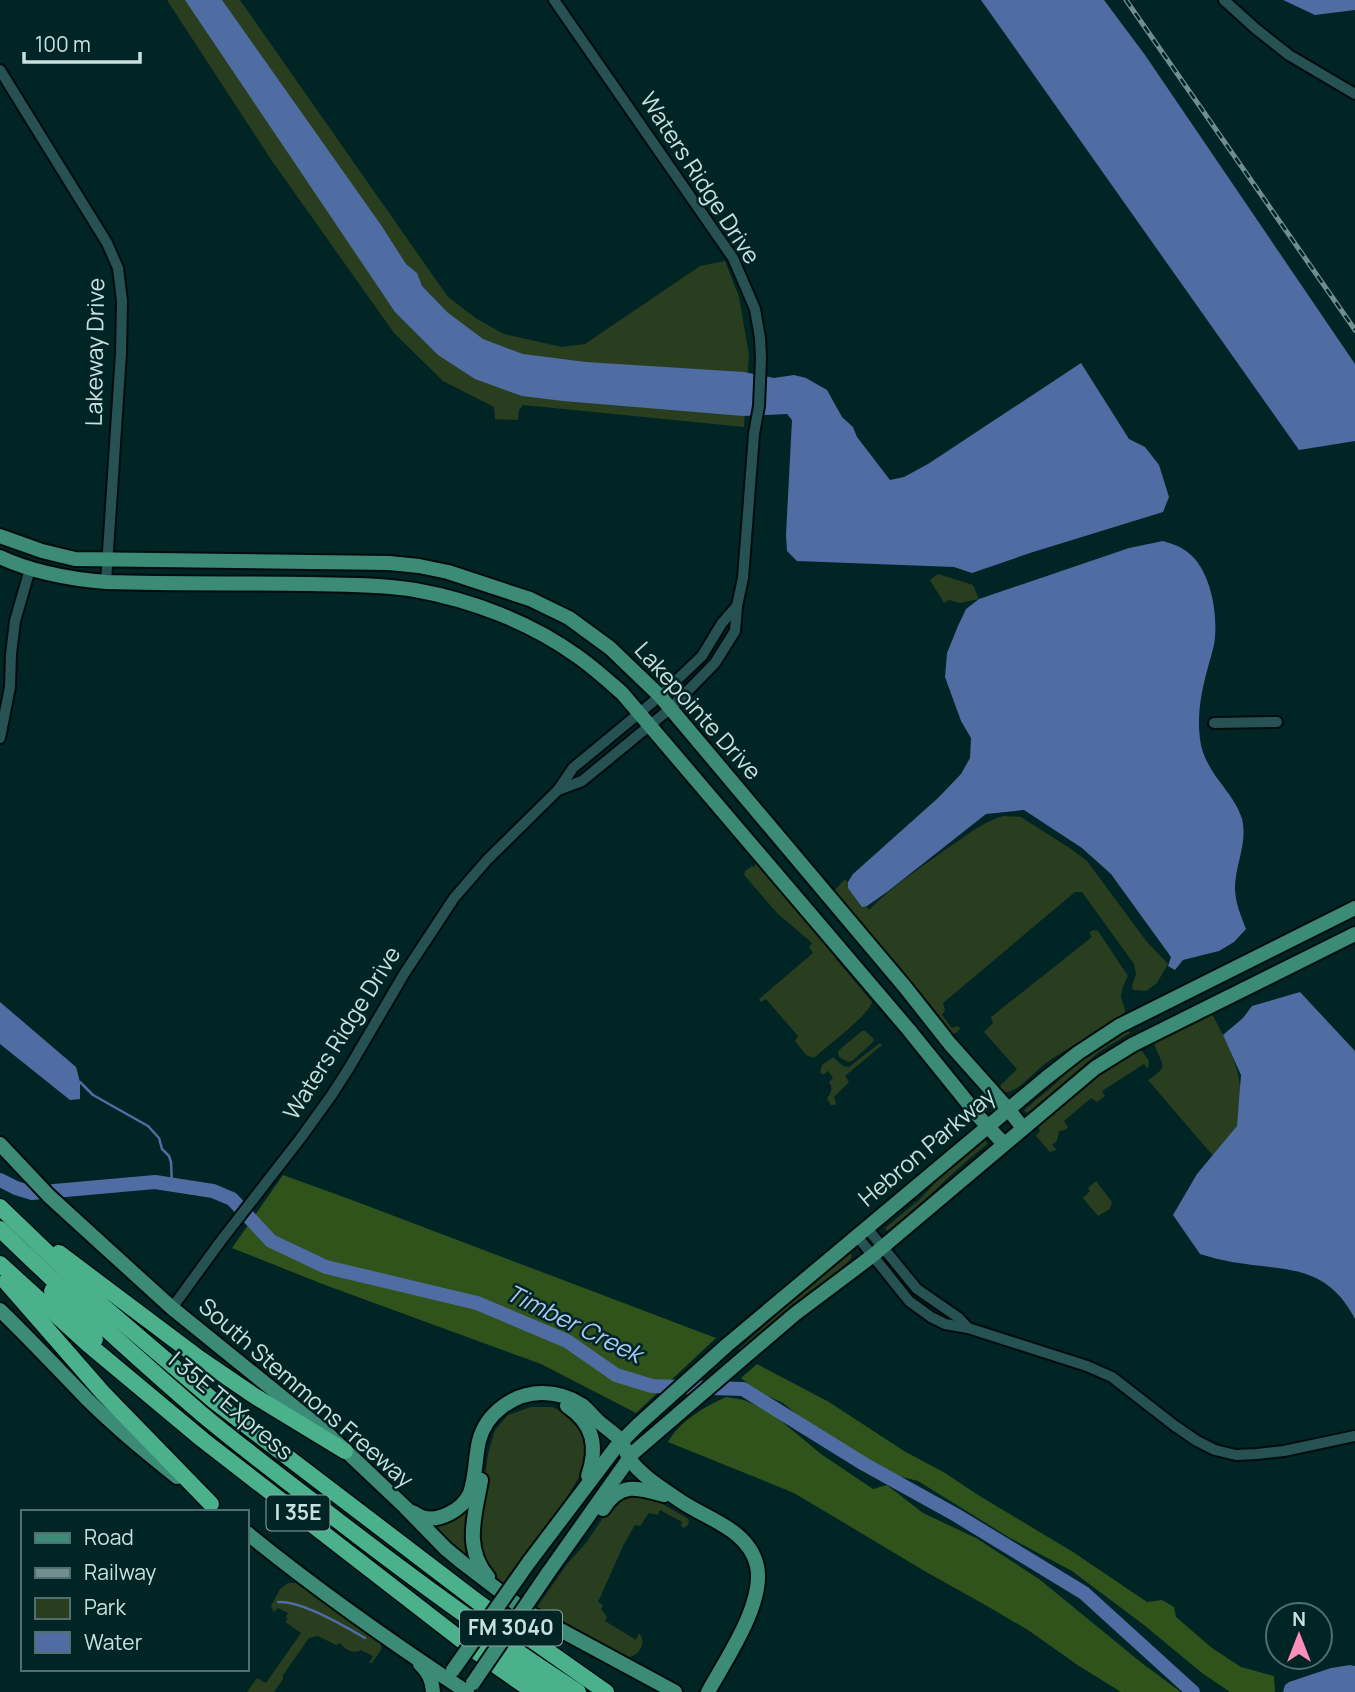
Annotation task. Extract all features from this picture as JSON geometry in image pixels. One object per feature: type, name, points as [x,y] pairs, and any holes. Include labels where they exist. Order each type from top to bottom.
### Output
[{"type":"highway","points":[[2,1221],[139,1388]]},
{"type":"highway","points":[[2,1221],[253,1395],[345,1451]]},
{"type":"highway","name":"I 35E","points":[[2,1221],[214,1401],[409,1550],[606,1692]]},
{"type":"highway","name":"I 35E TEXpress","points":[[2,1221],[82,1307],[202,1414],[446,1602]]},
{"type":"highway","name":"I 35E","points":[[0,1264],[139,1388],[458,1637],[534,1692]]},
{"type":"highway","points":[[0,1275],[103,1393],[216,1508]]},
{"type":"highway","points":[[214,1401],[446,1602],[578,1692]]},
{"type":"highway","points":[[526,1636],[616,1692]]},
{"type":"highway","points":[[458,1637],[486,1645],[556,1692]]},
{"type":"highway","points":[[509,1675],[522,1692]]},
{"type":"main road","name":"Lakepointe Drive","points":[[0,536],[75,559],[389,563],[419,566],[448,572],[530,599],[576,623],[610,648],[671,708],[1023,1128]]},
{"type":"main road","name":"Lakepointe Drive","points":[[0,557],[30,569],[89,581],[350,585],[415,590],[492,612],[529,628],[575,654],[622,693],[639,712],[1004,1144]]},
{"type":"main road","points":[[134,561],[135,583]]},
{"type":"main road","points":[[350,585],[351,563]]},
{"type":"main road","points":[[492,612],[502,589]]},
{"type":"main road","points":[[758,852],[776,834]]},
{"type":"main road","name":"Hebron Parkway","points":[[581,1492],[621,1441],[727,1345],[1078,1053],[1119,1026],[1355,908]]},
{"type":"main road","name":"Hebron Parkway","points":[[562,1552],[628,1458],[651,1436],[795,1314],[877,1251],[1099,1065],[1147,1038],[1355,934]]},
{"type":"main road","points":[[1137,1017],[1147,1038]]},
{"type":"main road","name":"South Stemmons Freeway","points":[[0,1144],[49,1196],[173,1308],[315,1423],[446,1549],[527,1612],[675,1692]]},
{"type":"main road","points":[[0,1310],[143,1450],[216,1508]]},
{"type":"main road","points":[[405,1507],[423,1518],[435,1518],[447,1515],[460,1506],[469,1494],[479,1440],[486,1424],[504,1405],[520,1396],[545,1392],[569,1398],[583,1406],[621,1441],[628,1458],[644,1475],[691,1508],[726,1526],[754,1556],[758,1587],[751,1613],[708,1692]]},
{"type":"main road","points":[[500,1592],[481,1570],[472,1545],[482,1472],[489,1439],[496,1422],[515,1406],[530,1401],[553,1401],[573,1410],[588,1427],[594,1448],[593,1463],[581,1492]]},
{"type":"main road","points":[[562,1552],[576,1545],[610,1496],[621,1490],[645,1489],[677,1499]]},
{"type":"main road","name":"FM 3040","points":[[449,1681],[529,1562],[581,1492]]},
{"type":"main road","points":[[248,1534],[289,1567],[403,1649],[449,1681],[469,1689]]},
{"type":"main road","name":"FM 3040","points":[[469,1689],[562,1552]]},
{"type":"main road","points":[[403,1649],[427,1671],[433,1692]]},
{"type":"street","name":"Waters Ridge Drive","points":[[554,0],[733,258],[755,309],[761,358],[743,578],[735,631],[715,663],[671,708],[582,781],[558,790]]},
{"type":"street","points":[[1224,0],[1289,55],[1355,94]]},
{"type":"street","name":"Lakeway Drive","points":[[0,70],[107,243],[118,268],[122,301],[121,353],[106,582]]},
{"type":"street","points":[[0,738],[10,687],[15,621],[30,569]]},
{"type":"street","name":"Waters Ridge Drive","points":[[173,1308],[270,1175],[300,1139],[343,1077],[404,974],[454,898],[487,860],[558,790],[573,768],[660,696],[702,656],[737,606]]},
{"type":"street","points":[[1214,723],[1276,722]]},
{"type":"street","points":[[862,1232],[909,1301],[930,1317],[945,1324],[968,1328],[1087,1366],[1112,1377],[1175,1426],[1215,1450],[1236,1455],[1257,1454],[1355,1436]]},
{"type":"green space","points":[[167,0],[240,0],[448,297],[477,319],[504,334],[562,347],[585,344],[700,266],[725,261],[739,297],[749,355],[744,427],[523,405],[519,410],[518,420],[495,419],[494,407],[443,381],[394,333],[272,161]]},
{"type":"green space","points":[[938,574],[973,585],[979,599],[960,603],[949,600],[944,603],[930,580]]},
{"type":"green space","points":[[1003,816],[1021,817],[1087,861],[1147,942],[1168,964],[1157,983],[1146,991],[1133,990],[1136,974],[1134,964],[1082,892],[1075,892],[943,1003],[945,1010],[942,1015],[952,1028],[961,1028],[953,1035],[949,1034],[831,894],[845,879],[869,910],[942,852],[979,827]]},
{"type":"green space","points":[[755,863],[759,863],[829,946],[837,960],[872,1002],[855,1023],[814,1058],[806,1055],[795,1041],[798,1036],[766,999],[761,1002],[759,999],[813,953],[809,947],[812,943],[777,913],[744,875],[745,871],[755,867]]},
{"type":"green space","points":[[1098,931],[1128,976],[1121,994],[1125,1012],[1052,1059],[1016,1088],[1004,1092],[998,1090],[1017,1069],[984,1032],[993,1023],[991,1017],[1092,937],[1089,932]]},
{"type":"green space","points":[[1211,1012],[1233,1057],[1241,1092],[1239,1121],[1214,1157],[1148,1080],[1162,1067],[1154,1043],[1160,1037]]},
{"type":"green space","points":[[1125,1030],[1130,1033],[1099,1052],[1028,1114],[1024,1110],[1081,1058]]},
{"type":"green space","points":[[862,1031],[874,1039],[873,1042],[852,1061],[848,1062],[839,1057],[838,1051]]},
{"type":"green space","points":[[880,1043],[882,1045],[845,1076],[849,1082],[834,1097],[835,1105],[831,1105],[827,1099],[831,1089],[829,1082],[833,1078],[828,1071],[823,1075],[820,1072],[822,1065],[833,1057],[843,1066],[849,1067]]},
{"type":"green space","points":[[1137,1049],[1142,1051],[1149,1061],[1148,1069],[1144,1064],[1102,1091],[1105,1096],[1097,1102],[1091,1098],[1064,1121],[1068,1127],[1059,1131],[1057,1141],[1052,1145],[1057,1150],[1050,1152],[1036,1136],[1040,1131],[1037,1124],[1098,1074]]},
{"type":"green space","points":[[984,1139],[986,1145],[889,1233],[885,1228]]},
{"type":"green space","points":[[283,1175],[716,1338],[636,1413],[541,1364],[232,1248]]},
{"type":"green space","points":[[1096,1181],[1112,1202],[1110,1209],[1098,1216],[1083,1198],[1090,1191],[1088,1188]]},
{"type":"green space","points":[[851,1253],[852,1257],[848,1262],[745,1352],[739,1349],[775,1316]]},
{"type":"green space","points":[[757,1364],[829,1402],[904,1451],[945,1473],[1073,1552],[1147,1602],[1162,1600],[1174,1607],[1176,1617],[1212,1648],[1241,1667],[1274,1676],[1275,1692],[1230,1692],[1072,1571],[1010,1538],[918,1481],[890,1474],[861,1458],[783,1403],[757,1391],[741,1378]]},
{"type":"green space","points":[[726,1397],[744,1400],[762,1408],[821,1454],[873,1489],[887,1485],[923,1513],[976,1538],[1039,1579],[1181,1692],[1121,1692],[1028,1630],[794,1493],[668,1442],[693,1415]]},
{"type":"green space","points":[[531,1407],[552,1407],[570,1415],[581,1425],[588,1444],[585,1467],[563,1504],[505,1587],[492,1577],[482,1559],[478,1532],[488,1454],[495,1430],[508,1415]]},
{"type":"green space","points":[[637,1494],[654,1499],[689,1521],[684,1528],[681,1526],[682,1522],[660,1510],[658,1515],[649,1513],[640,1526],[635,1525],[624,1544],[598,1602],[603,1605],[601,1609],[607,1617],[605,1621],[636,1640],[639,1633],[642,1637],[640,1649],[635,1655],[627,1657],[537,1607],[611,1506],[621,1497]]},
{"type":"green space","points":[[470,1497],[472,1561],[466,1559],[430,1524]]},
{"type":"green space","points":[[288,1583],[296,1583],[381,1644],[381,1650],[372,1663],[369,1663],[373,1656],[361,1650],[352,1652],[340,1643],[336,1645],[318,1636],[309,1638],[274,1692],[247,1692],[257,1678],[266,1683],[301,1633],[285,1622],[288,1613],[278,1608],[274,1612],[271,1606],[280,1589]]},
{"type":"water","points":[[185,0],[222,0],[406,264],[417,273],[422,286],[447,312],[483,339],[523,354],[586,362],[744,372],[774,378],[794,375],[806,378],[827,390],[842,417],[853,427],[857,437],[890,480],[904,477],[928,464],[1081,363],[1129,439],[1145,447],[1159,465],[1169,497],[1163,512],[972,573],[954,567],[797,561],[787,551],[792,420],[787,414],[743,416],[522,396],[475,379],[438,355],[395,312]]},
{"type":"water","points":[[981,0],[1104,0],[1145,55],[1355,364],[1355,441],[1299,450]]},
{"type":"water","points":[[1283,0],[1355,0],[1355,10],[1315,15]]},
{"type":"water","points":[[1163,541],[1193,556],[1206,578],[1214,606],[1214,645],[1200,705],[1200,739],[1207,762],[1233,799],[1242,819],[1243,837],[1235,888],[1237,904],[1246,929],[1234,942],[1219,951],[1183,960],[1175,970],[1168,966],[1171,957],[1111,874],[1082,848],[1024,810],[986,814],[887,892],[862,907],[848,888],[853,874],[938,798],[961,774],[970,758],[971,738],[961,721],[945,677],[947,653],[966,609],[979,599],[1129,548]]},
{"type":"water","points":[[1300,992],[1355,1051],[1355,1319],[1344,1301],[1317,1279],[1287,1269],[1232,1262],[1200,1254],[1173,1215],[1197,1174],[1237,1126],[1241,1075],[1223,1035],[1243,1018],[1252,1006]]},
{"type":"water","points":[[0,1002],[76,1067],[80,1082],[80,1099],[70,1100],[0,1044]]},
{"type":"water","points":[[1355,1666],[1355,1692],[1283,1692],[1289,1682],[1322,1671],[1334,1671],[1334,1668]]},
{"type":"waterway","points":[[80,1082],[93,1095],[148,1126],[159,1138],[162,1149],[171,1162],[172,1184]]},
{"type":"waterway","name":"Timber Creek","points":[[0,1180],[32,1193],[155,1182],[213,1191],[232,1199],[271,1241],[326,1267],[477,1303],[567,1341],[616,1375],[652,1386],[743,1389],[864,1464],[956,1515],[1084,1593],[1193,1692]]},
{"type":"waterway","points":[[278,1602],[310,1609],[365,1638]]},
{"type":"railway","points":[[1126,0],[1355,330]]}]
